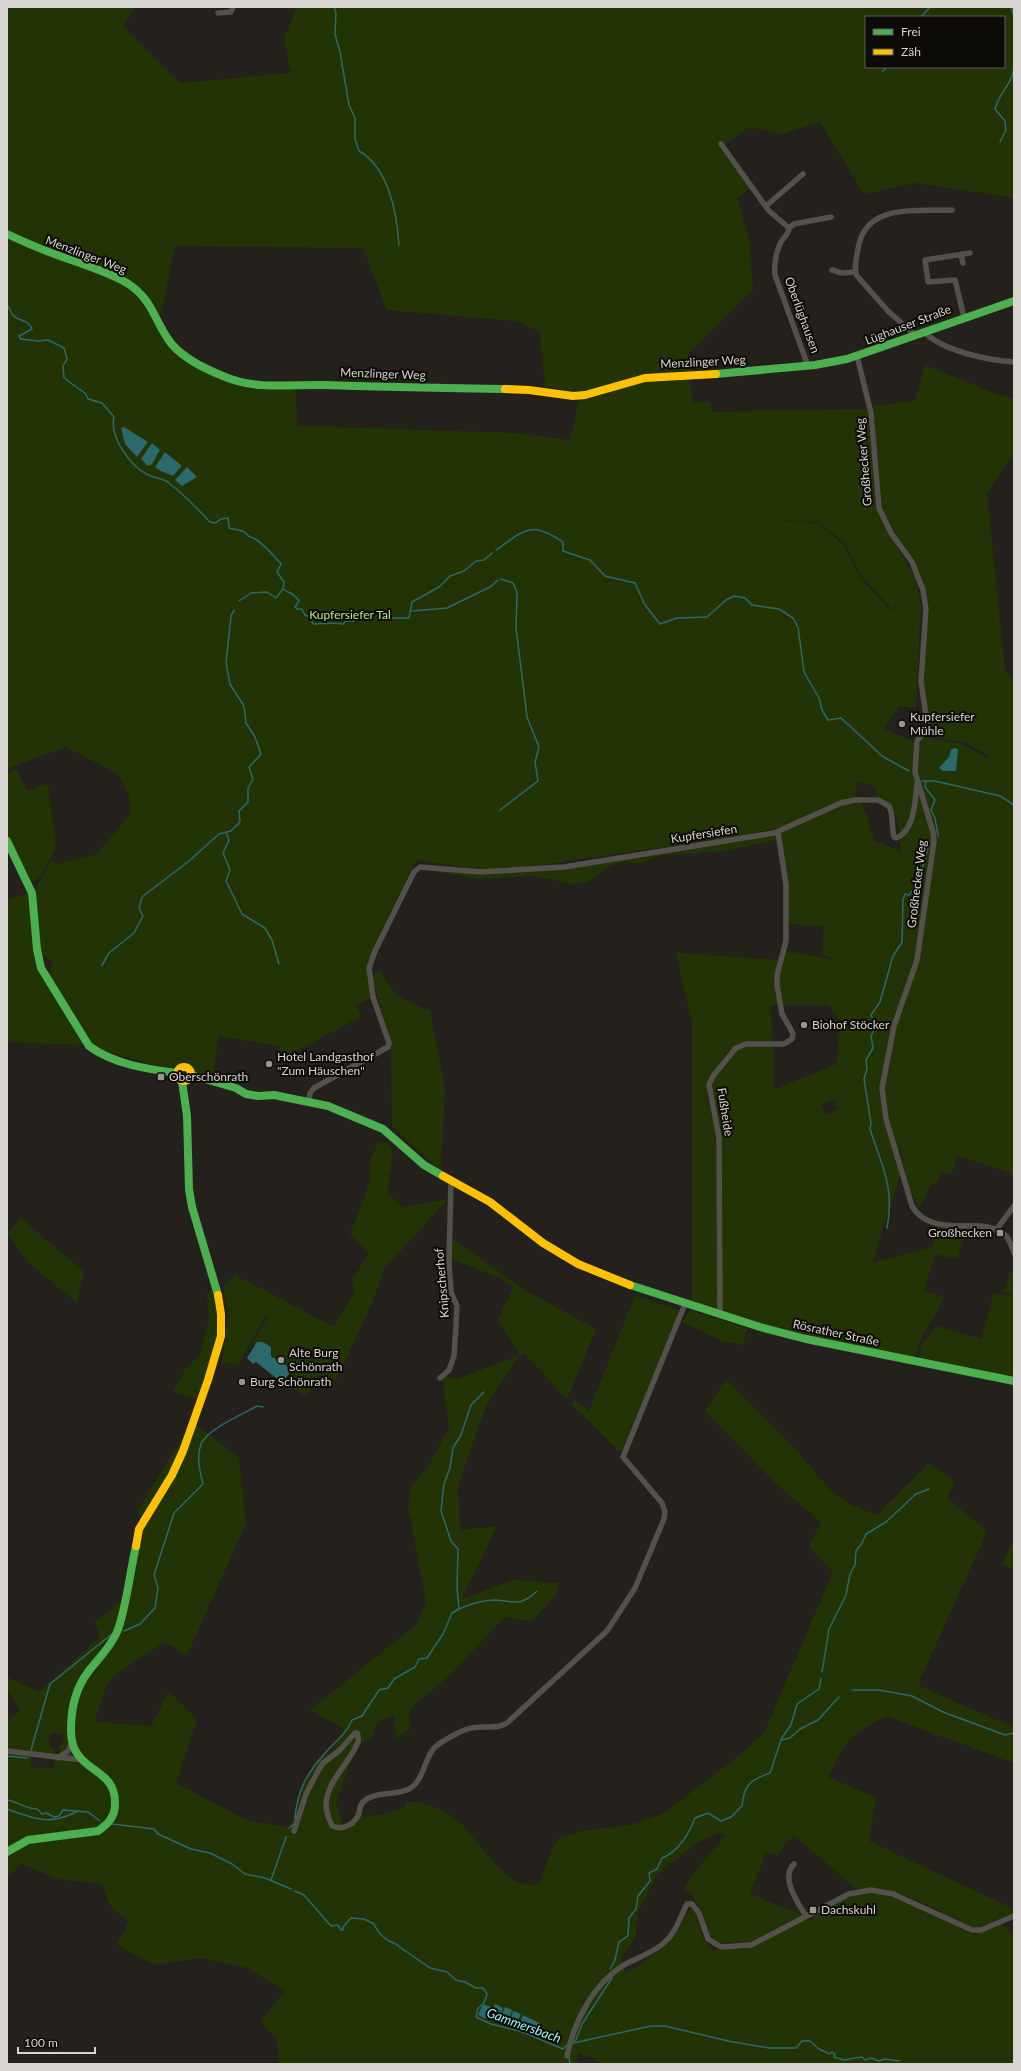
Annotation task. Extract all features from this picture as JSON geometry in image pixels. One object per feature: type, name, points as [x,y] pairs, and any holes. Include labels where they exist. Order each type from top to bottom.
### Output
[{"type":"street","points":[[218,13],[231,12],[233,7]]},
{"type":"street","points":[[721,144],[766,206],[789,228],[794,224],[831,217]]},
{"type":"street","points":[[766,206],[803,174]]},
{"type":"street","points":[[914,334],[888,311],[855,272],[859,238],[863,231],[876,218],[897,212],[952,210]]},
{"type":"street","name":"Oberlüghausen","points":[[789,228],[789,232],[779,246],[775,262],[775,275],[808,366]]},
{"type":"street","name":"Menzlinger Weg","points":[[7,234],[31,246],[102,271],[127,283],[142,295],[153,309],[168,339],[187,358],[228,378],[256,385],[280,387],[315,385],[529,390],[573,396],[585,395],[646,378],[744,372],[808,366]]},
{"type":"street","points":[[964,317],[954,280],[928,282],[924,266],[925,260],[970,253]]},
{"type":"street","points":[[961,254],[963,263]]},
{"type":"street","points":[[832,270],[842,273],[855,272]]},
{"type":"street","name":"Lüghauser Straße","points":[[808,366],[857,356],[914,334],[1014,301]]},
{"type":"street","points":[[923,331],[931,340],[967,353],[1014,362]]},
{"type":"street","name":"Großhecker Weg","points":[[857,356],[871,413],[879,508],[891,533],[912,562],[920,579],[926,608],[921,681],[927,723],[925,731],[917,741],[915,772],[917,783],[933,832],[934,847],[924,901],[922,940],[917,960],[894,1026],[881,1096],[893,1144],[912,1206],[917,1214],[936,1224],[983,1226],[996,1230]]},
{"type":"street","name":"Kupfersiefen","points":[[309,1102],[310,1093],[314,1088],[388,1047],[389,1043],[377,1008],[369,974],[370,962],[414,872],[420,867],[481,872],[541,869],[695,847],[778,832],[841,803],[865,799],[878,800],[889,806],[893,819],[893,834],[896,838],[903,833],[911,820],[917,783]]},
{"type":"street","name":"Fußheide","points":[[720,1315],[718,1138],[709,1085],[713,1076],[736,1048],[746,1044],[784,1044],[792,1039],[793,1034],[782,1014],[777,985],[778,968],[786,941],[786,885],[778,832]]},
{"type":"street","points":[[7,841],[32,893],[37,949],[41,968],[89,1046],[96,1051],[126,1062],[176,1073]]},
{"type":"street","points":[[176,1073],[179,1068],[184,1066],[189,1069],[191,1075]]},
{"type":"street","points":[[58,1758],[68,1751],[72,1742],[71,1722],[76,1696],[88,1672],[108,1651],[115,1640],[139,1529],[172,1475],[184,1451],[208,1380],[220,1336],[221,1314],[217,1287],[192,1207],[189,1190],[187,1116],[182,1081],[178,1078],[176,1073]]},
{"type":"street","points":[[182,1081],[188,1080],[191,1075]]},
{"type":"street","points":[[191,1075],[236,1088],[246,1094],[258,1096],[274,1095],[309,1102]]},
{"type":"street","name":"Rösrather Straße","points":[[309,1102],[328,1106],[377,1126],[390,1134],[424,1165],[490,1202],[543,1243],[578,1264],[622,1283],[720,1315],[828,1344],[1014,1381]]},
{"type":"street","name":"Knipscherhof","points":[[440,1378],[449,1370],[452,1363],[456,1325],[457,1306],[451,1292],[449,1263],[451,1181]]},
{"type":"street","points":[[1014,1206],[996,1230],[1006,1236],[1014,1253]]},
{"type":"street","points":[[294,1831],[306,1794],[318,1771],[323,1763],[339,1751],[355,1733],[357,1733],[359,1737],[358,1742],[339,1772],[328,1795],[326,1806],[332,1826],[339,1828],[349,1826],[358,1816],[361,1804],[367,1798],[410,1789],[420,1778],[430,1754],[437,1745],[467,1728],[477,1726],[499,1726],[507,1723],[600,1638],[635,1588],[664,1519],[665,1512],[657,1496],[623,1457],[685,1304]]},
{"type":"street","points":[[7,1852],[28,1840],[98,1831],[108,1825],[115,1811],[116,1794],[110,1780],[83,1760],[72,1742]]},
{"type":"street","points":[[7,1751],[83,1760]]},
{"type":"street","points":[[794,1864],[790,1873],[790,1889],[806,1916]]},
{"type":"street","points":[[567,2056],[570,2040],[584,2009],[595,1992],[609,1975],[665,1942],[676,1929],[687,1904],[692,1904],[700,1913],[708,1939],[716,1946],[721,1947],[751,1945],[849,1894],[871,1890],[893,1894],[972,1930],[982,1930],[1014,1916]]},
{"type":"green space","points":[[7,7],[136,7],[123,26],[180,83],[291,73],[284,39],[297,7],[1014,7],[1014,198],[916,183],[864,194],[820,122],[782,134],[749,127],[720,148],[750,188],[737,199],[749,238],[753,289],[689,353],[693,371],[627,378],[597,389],[571,392],[545,386],[540,332],[517,321],[387,310],[363,248],[175,246],[161,315],[154,304],[131,282],[118,274],[32,244],[7,232]]},
{"type":"green space","name":"Kupfersiefer Tal","points":[[7,238],[116,280],[134,291],[146,304],[165,338],[177,355],[185,361],[240,385],[261,389],[295,389],[298,426],[514,433],[570,440],[579,399],[635,382],[688,377],[694,403],[710,401],[713,412],[867,409],[876,509],[918,583],[892,609],[862,577],[845,543],[818,522],[748,518],[817,523],[843,544],[861,579],[891,611],[917,585],[921,606],[916,708],[899,706],[884,729],[915,742],[919,746],[925,733],[931,739],[962,744],[987,758],[988,755],[966,743],[934,737],[928,731],[923,671],[929,609],[926,590],[913,560],[903,548],[880,506],[873,406],[915,401],[925,365],[999,395],[1012,398],[1014,393],[1014,452],[987,494],[1005,670],[1014,680],[1014,1177],[1007,1172],[958,1156],[951,1175],[942,1171],[936,1185],[932,1184],[918,1209],[906,1180],[899,1140],[899,1179],[872,1263],[932,1247],[938,1227],[967,1229],[957,1259],[935,1254],[924,1291],[945,1297],[920,1341],[915,1357],[912,1358],[826,1341],[826,1338],[823,1337],[822,1340],[786,1332],[784,1327],[782,1331],[724,1312],[722,1308],[720,1138],[711,1082],[736,1051],[743,1046],[773,1046],[773,1090],[837,1064],[839,1019],[829,1005],[781,1005],[777,978],[787,951],[835,960],[822,954],[824,926],[787,924],[781,836],[782,832],[780,827],[751,834],[521,868],[481,870],[416,860],[371,954],[367,977],[372,998],[356,1004],[361,1016],[292,1054],[279,1053],[279,1046],[219,1036],[213,1075],[209,1078],[194,1072],[189,1066],[182,1064],[170,1069],[157,1066],[98,1049],[90,1043],[47,976],[54,964],[39,950],[34,891],[52,860],[57,864],[97,854],[131,813],[129,796],[118,774],[66,747],[7,769]],"holes":[[[165,452],[182,466],[173,476],[164,471]],[[949,757],[956,764],[956,770],[939,768]],[[858,781],[875,787],[876,797],[885,802],[891,808],[898,820],[901,852],[874,840],[866,812],[855,793]],[[834,1099],[838,1109],[826,1115],[821,1105]]]},
{"type":"green space","points":[[17,769],[27,791],[46,784],[48,785],[56,848],[39,878],[32,882],[7,836],[7,773]]},
{"type":"green space","points":[[775,835],[776,840],[723,851],[657,856],[640,864],[622,862],[606,868],[588,882],[573,884],[534,876],[481,879],[436,872],[437,870],[501,874],[539,872]]},
{"type":"green space","points":[[29,892],[37,958],[83,1043],[81,1045],[7,1042],[7,900]]},
{"type":"green space","points":[[676,953],[778,960],[773,978],[778,1005],[770,1006],[773,1043],[738,1044],[729,1052],[708,1081],[707,1096],[715,1129],[718,1166],[719,1312],[689,1303],[689,1299],[692,1299],[692,1023]]},
{"type":"green space","points":[[379,970],[397,996],[430,1011],[445,1088],[441,1172],[392,1126],[391,1045],[372,977]]},
{"type":"green space","points":[[379,1141],[389,1144],[393,1151],[387,1193],[403,1207],[448,1199],[384,1269],[370,1308],[336,1380],[320,1374],[306,1396],[286,1384],[290,1374],[287,1366],[272,1356],[272,1347],[263,1342],[257,1342],[254,1347],[252,1345],[269,1315],[263,1319],[238,1366],[234,1363],[222,1363],[228,1315],[223,1287],[235,1275],[334,1327],[354,1292],[352,1280],[369,1253],[350,1234],[371,1176],[370,1161]]},
{"type":"green space","points":[[21,1218],[84,1272],[77,1303],[29,1263],[7,1233]]},
{"type":"green space","points":[[451,1238],[525,1290],[596,1329],[567,1399],[524,1353],[520,1355],[498,1319],[514,1287],[501,1278],[451,1259]]},
{"type":"green space","points":[[1011,1270],[1014,1271],[1014,1294],[1004,1292]]},
{"type":"green space","points":[[214,1288],[220,1319],[217,1348],[200,1400],[173,1392],[186,1368],[200,1355],[209,1318],[207,1294]]},
{"type":"green space","points":[[994,1293],[1014,1297],[1014,1377],[918,1359],[922,1344],[938,1326],[981,1339]]},
{"type":"green space","points":[[635,1296],[678,1309],[678,1316],[625,1444],[620,1452],[571,1404],[576,1400],[589,1411]]},
{"type":"green space","points":[[690,1310],[747,1328],[743,1345],[722,1341],[682,1322]]},
{"type":"green space","points":[[520,1355],[486,1406],[458,1485],[460,1530],[497,1526],[462,1599],[513,1580],[559,1583],[556,1595],[532,1621],[504,1617],[452,1673],[409,1710],[410,1728],[396,1740],[394,1715],[377,1723],[372,1737],[357,1745],[336,1803],[343,1827],[358,1816],[380,1815],[403,1808],[407,1801],[422,1803],[450,1815],[469,1832],[487,1854],[509,1876],[520,1883],[530,1885],[540,1881],[554,1845],[559,1838],[581,1831],[630,1825],[663,1814],[746,1750],[764,1733],[833,1572],[809,1547],[821,1522],[778,1486],[705,1411],[726,1379],[791,1444],[829,1489],[850,1504],[877,1516],[928,1463],[955,1482],[947,1498],[987,1531],[921,1678],[919,1686],[1011,1726],[1014,1720],[1014,1763],[886,1716],[855,1734],[840,1753],[828,1777],[876,1798],[869,1841],[1014,1909],[1014,1913],[979,1927],[971,1927],[930,1906],[901,1894],[871,1888],[856,1889],[794,1835],[777,1855],[766,1852],[750,1894],[803,1915],[750,1942],[716,1943],[709,1935],[702,1911],[689,1890],[685,1896],[685,1885],[726,1834],[719,1833],[697,1843],[657,1874],[637,1914],[636,1937],[621,1959],[625,1973],[639,1965],[668,1943],[674,1937],[682,1925],[687,1913],[692,1908],[696,1914],[703,1939],[713,1950],[751,1948],[806,1919],[813,1920],[813,1915],[847,1898],[870,1893],[881,1894],[908,1903],[975,1935],[1002,1924],[1014,1936],[1014,2064],[601,2064],[591,2055],[584,2056],[577,2052],[578,2064],[279,2064],[277,2039],[260,2021],[285,1992],[248,1968],[201,1958],[154,1965],[117,1945],[129,1921],[112,1909],[102,1884],[57,1879],[21,1864],[7,1878],[7,1749],[14,1749],[7,1748],[7,1721],[20,1711],[7,1688],[7,1677],[39,1692],[100,1637],[95,1622],[127,1597],[141,1530],[148,1523],[137,1512],[192,1421],[239,1458],[246,1524],[187,1655],[165,1642],[115,1675],[106,1687],[94,1722],[151,1726],[169,1691],[197,1720],[176,1783],[247,1820],[290,1828],[300,1792],[315,1761],[334,1750],[344,1729],[310,1710],[417,1624],[426,1602],[408,1506],[412,1485],[428,1467],[449,1428],[442,1375],[454,1380]],"holes":[[[52,1733],[63,1735],[63,1741],[59,1749],[61,1754],[57,1755],[55,1750],[50,1746],[48,1737]],[[33,1757],[54,1760],[54,1768],[30,1767]]]},
{"type":"green space","points":[[1014,1539],[1014,1570],[1002,1564]]},
{"type":"water","points":[[124,427],[148,442],[137,457],[125,444],[121,428]]},
{"type":"water","points":[[152,443],[160,450],[152,464],[148,466],[141,459]]},
{"type":"water","points":[[165,452],[182,466],[173,476],[155,467]]},
{"type":"water","points":[[187,467],[197,477],[182,486],[175,480]]},
{"type":"water","points":[[954,748],[958,749],[956,771],[943,771],[939,768],[949,757],[951,750]]},
{"type":"water","points":[[257,1342],[263,1342],[271,1347],[271,1356],[287,1366],[289,1374],[284,1380],[276,1378],[256,1362],[253,1364],[247,1358]]},
{"type":"water","points":[[483,2004],[491,2007],[486,2019],[478,2015]]},
{"type":"water","points":[[495,2004],[503,2008],[498,2021],[490,2018]]},
{"type":"water","points":[[505,2007],[512,2010],[508,2023],[499,2020]]},
{"type":"water","points":[[513,2011],[521,2014],[515,2026],[509,2024]]},
{"type":"water","points":[[523,2015],[541,2024],[537,2031],[519,2025]]},
{"type":"waterway","points":[[334,7],[336,13],[335,34],[340,52],[349,105],[355,118],[355,139],[359,151],[378,168],[390,193],[396,220],[399,245]]},
{"type":"waterway","points":[[922,16],[930,7]]},
{"type":"waterway","points":[[1011,7],[1014,17]]},
{"type":"waterway","points":[[1000,142],[1006,130],[1005,121],[995,109],[1009,83],[1014,67]]},
{"type":"waterway","points":[[882,72],[886,68]]},
{"type":"waterway","points":[[7,305],[16,318],[26,322],[32,329],[19,336],[21,339],[38,341],[48,340],[64,348],[67,359],[63,366],[64,378],[86,394],[88,399],[102,403],[114,417],[113,425],[115,434],[124,453],[131,461],[146,474],[168,482],[186,497],[210,522],[215,523],[221,519],[228,518],[229,528],[243,531],[262,544],[281,564],[277,572],[284,582],[283,589],[297,598],[299,601],[295,607],[297,609],[302,609],[305,615],[313,618],[312,622],[314,624],[343,624],[346,621],[354,621],[362,615],[372,616],[377,612],[381,613],[384,618],[409,618],[412,602],[439,587],[450,576],[464,571],[476,561],[484,560],[492,553]]},
{"type":"waterway","points":[[496,550],[514,537],[528,530],[543,531],[552,535],[563,542],[563,551],[590,560],[605,576],[635,583],[645,605],[660,624],[677,618],[707,617],[726,600],[734,596],[745,598],[752,605],[779,609],[793,618],[798,627],[804,672],[819,698],[822,710],[828,720],[841,718],[882,756],[909,771]]},
{"type":"waterway","points":[[500,810],[538,781],[535,762],[539,747],[527,717],[516,628],[517,592],[513,583],[501,579]]},
{"type":"waterway","points":[[412,611],[447,608],[490,587],[498,580]]},
{"type":"waterway","points":[[239,601],[251,593],[267,592],[276,598],[283,589]]},
{"type":"waterway","points":[[102,965],[109,953],[134,933],[143,916],[139,908],[142,897],[189,861],[219,834],[231,831],[240,822],[239,811],[248,802],[248,788],[253,779],[249,767],[261,754],[255,737],[246,723],[244,706],[230,684],[226,663],[231,616],[234,610]]},
{"type":"waterway","points":[[922,781],[935,781],[1000,796],[1014,805]]},
{"type":"waterway","points":[[926,781],[925,787],[935,800],[931,810],[935,818],[938,836]]},
{"type":"waterway","points":[[226,832],[229,840],[223,853],[230,870],[226,881],[242,914],[265,928],[272,940],[279,964]]},
{"type":"waterway","points":[[887,1228],[889,1214],[888,1189],[883,1166],[870,1129],[871,1123],[864,1079],[867,1069],[866,1060],[873,1048],[871,1036],[876,1026],[871,1015],[880,1002],[893,956],[902,942],[903,900],[905,894],[909,895],[918,883],[930,841]]},
{"type":"waterway","points":[[295,1819],[298,1799],[304,1782],[313,1767],[344,1733],[352,1720],[362,1716],[379,1690],[388,1688],[394,1679],[415,1667],[419,1659],[427,1658],[443,1634],[452,1613],[459,1609],[457,1587],[458,1549],[451,1541],[441,1511],[444,1484],[450,1468],[453,1448],[461,1435],[471,1405],[484,1392]]},
{"type":"waterway","points":[[124,1631],[140,1624],[155,1608],[158,1588],[154,1575],[174,1513],[203,1484],[199,1459],[201,1444],[210,1433],[226,1422],[257,1406],[263,1407]]},
{"type":"waterway","points":[[822,1672],[829,1629],[846,1595],[850,1574],[855,1565],[856,1551],[866,1534],[886,1522],[916,1494],[929,1489]]},
{"type":"waterway","points":[[459,1609],[472,1604],[487,1601],[496,1600],[518,1602],[527,1599],[537,1591]]},
{"type":"waterway","points":[[31,1750],[50,1684],[112,1634]]},
{"type":"waterway","points":[[781,1739],[791,1725],[797,1704],[819,1689],[821,1678]]},
{"type":"waterway","points":[[853,1690],[879,1690],[912,1696],[943,1712],[1005,1735],[1014,1733]]},
{"type":"waterway","points":[[610,1969],[615,1960],[619,1942],[628,1936],[629,1918],[636,1909],[638,1896],[650,1881],[649,1873],[657,1869],[662,1858],[678,1847],[690,1830],[695,1818],[708,1813],[721,1821],[731,1817],[742,1806],[744,1793],[749,1784],[757,1778],[770,1773],[781,1740],[790,1738],[800,1729],[818,1720],[839,1697]]},
{"type":"waterway","points":[[7,1756],[28,1758]]},
{"type":"waterway","name":"Gammersbach","points":[[7,1800],[29,1808],[37,1809],[42,1814],[46,1813],[54,1817],[59,1816],[63,1810],[88,1812],[100,1821]]},
{"type":"waterway","points":[[7,1809],[26,1816],[51,1820],[68,1816],[78,1811]]},
{"type":"waterway","name":"Gammersbach","points":[[112,1824],[154,1829],[158,1834],[191,1849],[210,1853],[232,1864],[245,1874],[265,1878],[291,1889]]},
{"type":"waterway","points":[[289,1828],[294,1824]]},
{"type":"waterway","points":[[271,1880],[286,1837]]},
{"type":"waterway","name":"Gammersbach","points":[[295,1891],[304,1895],[331,1926],[338,1925],[341,1930],[343,1930],[343,1927],[351,1918],[364,1919],[374,1924],[382,1936],[430,1968],[447,1972],[456,1980],[465,1982],[476,1988],[483,1988],[487,1994],[484,2003],[478,2008],[476,2017],[491,2024],[523,2032],[563,2049],[567,2045]]},
{"type":"waterway","points":[[575,2042],[582,2024],[612,1978]]},
{"type":"waterway","name":"Gammersbach","points":[[573,2043],[651,2026],[665,2026],[728,2041],[769,2048],[796,2048],[802,2041],[810,2041],[819,2049],[830,2054],[832,2052],[835,2054],[834,2057],[844,2060],[862,2057],[865,2060],[872,2058],[879,2061],[885,2059],[899,2061]]},
{"type":"waterway","points":[[569,2057],[570,2064]]},
{"type":"traffic: fast","points":[[7,234],[42,249],[103,271],[127,283],[142,295],[168,339],[179,352],[203,367],[240,382],[275,386],[324,385],[505,389]]},
{"type":"traffic: fast","points":[[716,374],[815,365],[847,359],[1014,301]]},
{"type":"traffic: fast","points":[[7,841],[32,893],[37,949],[41,968],[89,1046],[109,1057],[131,1065],[176,1073]]},
{"type":"traffic: fast","points":[[191,1075],[236,1088],[246,1094],[258,1096],[274,1095],[328,1106],[383,1129],[424,1165],[443,1176]]},
{"type":"traffic: fast","points":[[182,1081],[187,1116],[189,1189],[192,1207],[218,1295]]},
{"type":"traffic: fast","points":[[630,1285],[760,1327],[806,1339],[1014,1381]]},
{"type":"traffic: fast","points":[[7,1852],[28,1840],[98,1831],[108,1823],[114,1813],[114,1793],[111,1785],[106,1779],[80,1758],[75,1750],[71,1737],[71,1721],[73,1706],[80,1685],[88,1672],[111,1643],[117,1632],[125,1602],[136,1546]]},
{"type":"traffic: slow","points":[[505,389],[529,390],[573,396],[585,395],[645,378],[716,374]]},
{"type":"traffic: slow","points":[[181,1067],[187,1067],[191,1071],[191,1074],[191,1077],[187,1081],[181,1081],[177,1077],[177,1071],[181,1067]]},
{"type":"traffic: slow","points":[[443,1176],[490,1202],[543,1243],[578,1264],[630,1285]]},
{"type":"traffic: slow","points":[[136,1546],[139,1529],[172,1475],[183,1451],[208,1380],[221,1336],[221,1314],[218,1295]]},
{"type":"place","name":"Kupfersiefer Mühle","points":[[902,724]]},
{"type":"place","name":"Biohof Stöcker","points":[[804,1025]]},
{"type":"place","name":"Hotel Landgasthof \"Zum Häuschen\"","points":[[269,1064]]},
{"type":"place","name":"Oberschönrath","points":[[161,1077]]},
{"type":"place","name":"Großhecken","points":[[1000,1233]]},
{"type":"place","name":"Alte Burg Schönrath","points":[[281,1360]]},
{"type":"place","name":"Burg Schönrath","points":[[242,1382]]},
{"type":"place","name":"Dachskuhl","points":[[813,1910]]}]
